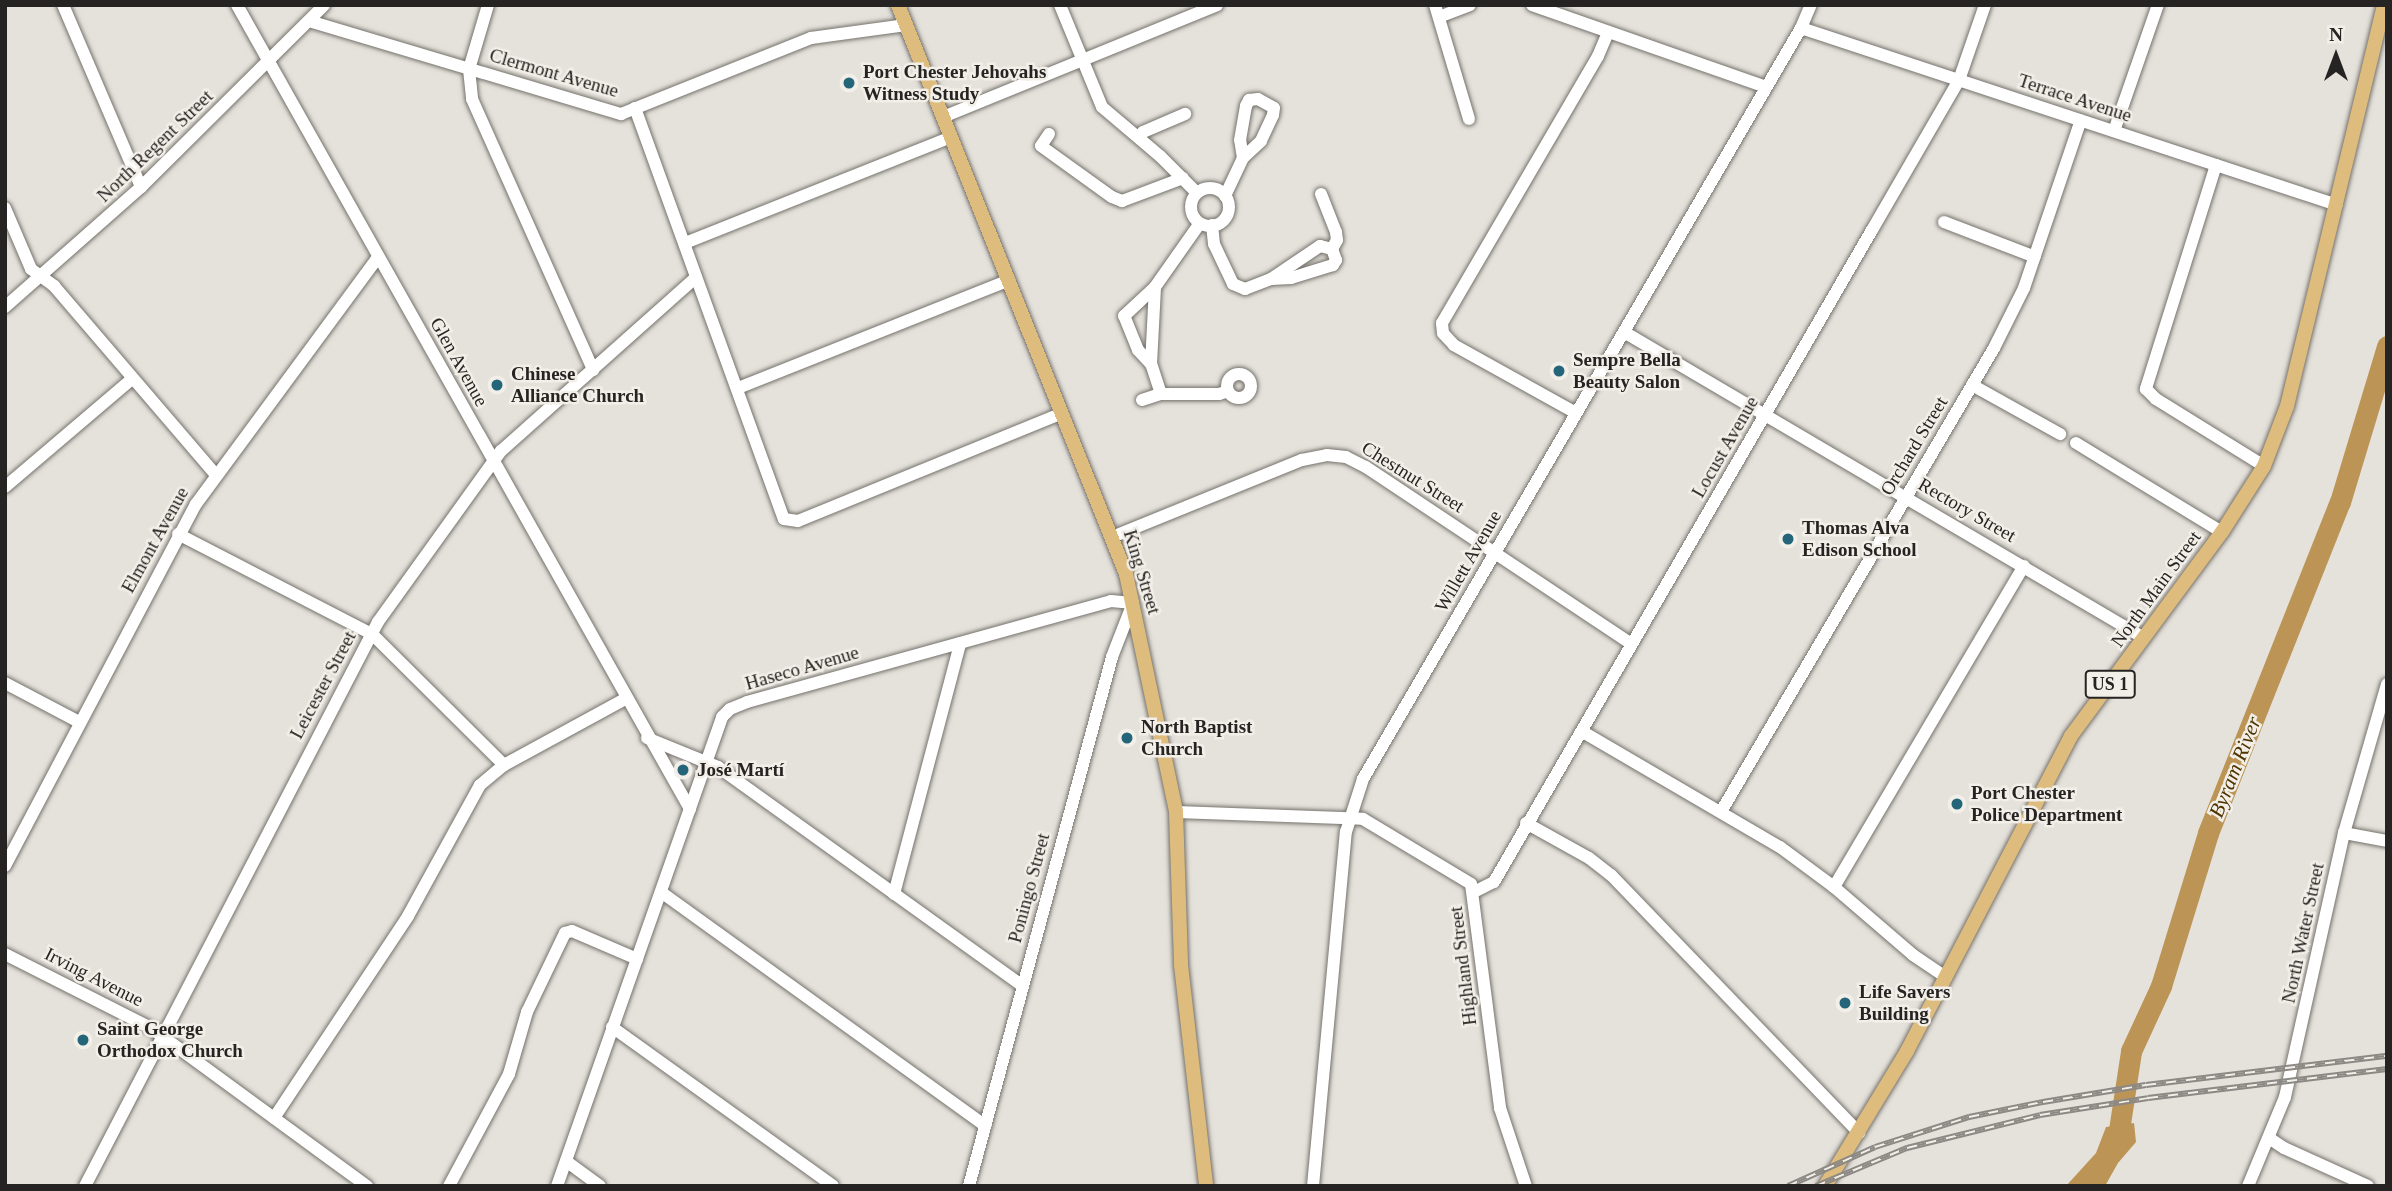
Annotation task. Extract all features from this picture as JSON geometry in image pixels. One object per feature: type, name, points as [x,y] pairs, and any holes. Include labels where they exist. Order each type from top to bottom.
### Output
[{"type":"main road","name":"King Street","points":[[898,5],[1126,574],[1176,812],[1181,965],[1206,1186]]},
{"type":"main road","name":"North Main Street","points":[[1825,1186],[1907,1051],[2062,752],[2083,718],[2222,532],[2264,466],[2287,406],[2384,5]]},
{"type":"street","points":[[63,5],[141,187]]},
{"type":"street","name":"Glen Avenue","points":[[237,5],[690,809]]},
{"type":"street","name":"North Regent Street","points":[[5,307],[141,187],[324,5]]},
{"type":"street","points":[[488,5],[469,69],[472,99],[593,370]]},
{"type":"street","points":[[1059,5],[1102,107],[1139,137],[1196,193]]},
{"type":"street","points":[[943,117],[1217,5]]},
{"type":"street","points":[[1469,118],[1437,11],[1470,5]]},
{"type":"street","points":[[1532,5],[1766,87]]},
{"type":"street","name":"Willett Avenue","points":[[1313,1186],[1349,818],[1363,779],[1801,28],[1811,5]]},
{"type":"street","name":"Locust Avenue","points":[[1474,892],[1494,882],[1526,822],[1583,732],[1959,80],[1985,5]]},
{"type":"street","points":[[2114,131],[2158,5]]},
{"type":"street","name":"Clermont Avenue","points":[[309,21],[621,114],[811,38],[906,25]]},
{"type":"street","name":"Terrace Avenue","points":[[1801,28],[2337,205]]},
{"type":"street","points":[[1576,413],[1454,345],[1442,330],[1444,316],[1598,56],[1608,32]]},
{"type":"street","points":[[635,108],[738,388],[780,512],[790,522],[1062,413]]},
{"type":"street","points":[[1139,137],[1185,114]]},
{"type":"street","name":"Orchard Street","points":[[1722,810],[1972,385],[2024,288],[2081,120]]},
{"type":"street","points":[[1049,134],[1041,146],[1112,197],[1122,201],[1182,178]]},
{"type":"street","points":[[685,243],[951,137]]},
{"type":"street","points":[[1151,364],[1138,350],[1124,316],[1154,287],[1206,224],[1222,220],[1227,213],[1225,195],[1244,158]]},
{"type":"street","points":[[2216,165],[2146,389],[2156,399],[2264,466]]},
{"type":"street","points":[[1225,195],[1209,188],[1196,193],[1191,207],[1206,224],[1233,284],[1245,289],[1271,279],[1328,268],[1336,260],[1332,249],[1337,240],[1336,232],[1321,194]]},
{"type":"street","points":[[5,208],[31,269],[54,286],[216,475]]},
{"type":"street","points":[[1944,222],[2035,257]]},
{"type":"street","points":[[1271,279],[1290,263],[1320,246],[1332,249]]},
{"type":"street","name":"Elmont Avenue","points":[[5,866],[178,534],[216,475],[378,257]]},
{"type":"street","name":"Leicester Street","points":[[85,1186],[372,634],[500,451],[696,276]]},
{"type":"street","points":[[738,388],[1009,280]]},
{"type":"street","points":[[1154,287],[1151,364],[1161,394]]},
{"type":"street","name":"Rectory Street","points":[[1625,332],[2144,638]]},
{"type":"street","points":[[5,487],[132,379]]},
{"type":"street","points":[[1972,385],[2060,434]]},
{"type":"street","points":[[1142,400],[1161,394],[1219,394],[1228,391]]},
{"type":"street","points":[[2076,443],[2222,532]]},
{"type":"street","name":"Chestnut Street","points":[[1112,537],[1302,460],[1327,455],[1346,457],[1366,467],[1632,644]]},
{"type":"street","points":[[178,534],[372,634],[504,765]]},
{"type":"street","points":[[1834,887],[2024,566]]},
{"type":"street","name":"Haseco Avenue","points":[[557,1186],[722,717],[730,709],[1111,601],[1133,603]]},
{"type":"street","name":"Poningo Street","points":[[968,1186],[1112,657],[1133,603]]},
{"type":"street","points":[[894,894],[960,644]]},
{"type":"street","points":[[5,683],[79,722]]},
{"type":"street","name":"North Water Street","points":[[2248,1186],[2286,1097],[2344,833],[2387,684]]},
{"type":"street","points":[[274,1118],[408,915],[480,785],[504,765],[627,698]]},
{"type":"street","points":[[1583,732],[1722,810],[1780,847],[1834,887],[1913,955],[1945,976]]},
{"type":"street","points":[[648,737],[706,762],[1023,986]]},
{"type":"street","name":"Highland Street","points":[[1176,812],[1363,820],[1471,884],[1500,1108],[1526,1186]]},
{"type":"street","points":[[1526,822],[1589,858],[1611,876],[1859,1133]]},
{"type":"street","points":[[2344,833],[2387,841]]},
{"type":"street","points":[[661,892],[985,1126]]},
{"type":"street","points":[[449,1186],[509,1074],[527,1012],[565,933],[572,931],[637,959]]},
{"type":"street","name":"Irving Avenue","points":[[5,954],[161,1036],[367,1186]]},
{"type":"street","points":[[612,1027],[833,1186]]},
{"type":"street","points":[[2269,1138],[2284,1148],[2368,1186]]},
{"type":"street","points":[[566,1161],[600,1186]]},
{"type":"shaded area","points":[[2134,1123],[2136,1142],[2118,1163],[2105,1186],[2066,1186],[2096,1153],[2106,1127]]},
{"type":"waterway","name":"Byram River","points":[[2089,1186],[2117,1143],[2131,1051],[2161,986],[2208,833],[2340,502],[2387,346]]},
{"type":"railway","points":[[1788,1186],[1875,1147],[1969,1117],[2146,1085],[2387,1056]]},
{"type":"railway","points":[[1816,1186],[1907,1148],[2040,1115],[2148,1098],[2387,1069]]},
{"type":"place","name":"Port Chester Jehovahs Witness Study","points":[[849,83]]},
{"type":"place","name":"Sempre Bella Beauty Salon","points":[[1559,371]]},
{"type":"place","name":"Chinese Alliance Church","points":[[497,385]]},
{"type":"place","name":"Thomas Alva Edison School","points":[[1788,539]]},
{"type":"place","name":"North Baptist Church","points":[[1127,738]]},
{"type":"place","name":"José Martí","points":[[683,770]]},
{"type":"place","name":"Port Chester Police Department","points":[[1957,804]]},
{"type":"place","name":"Life Savers Building","points":[[1845,1003]]},
{"type":"place","name":"Saint George Orthodox Church","points":[[83,1040]]}]
